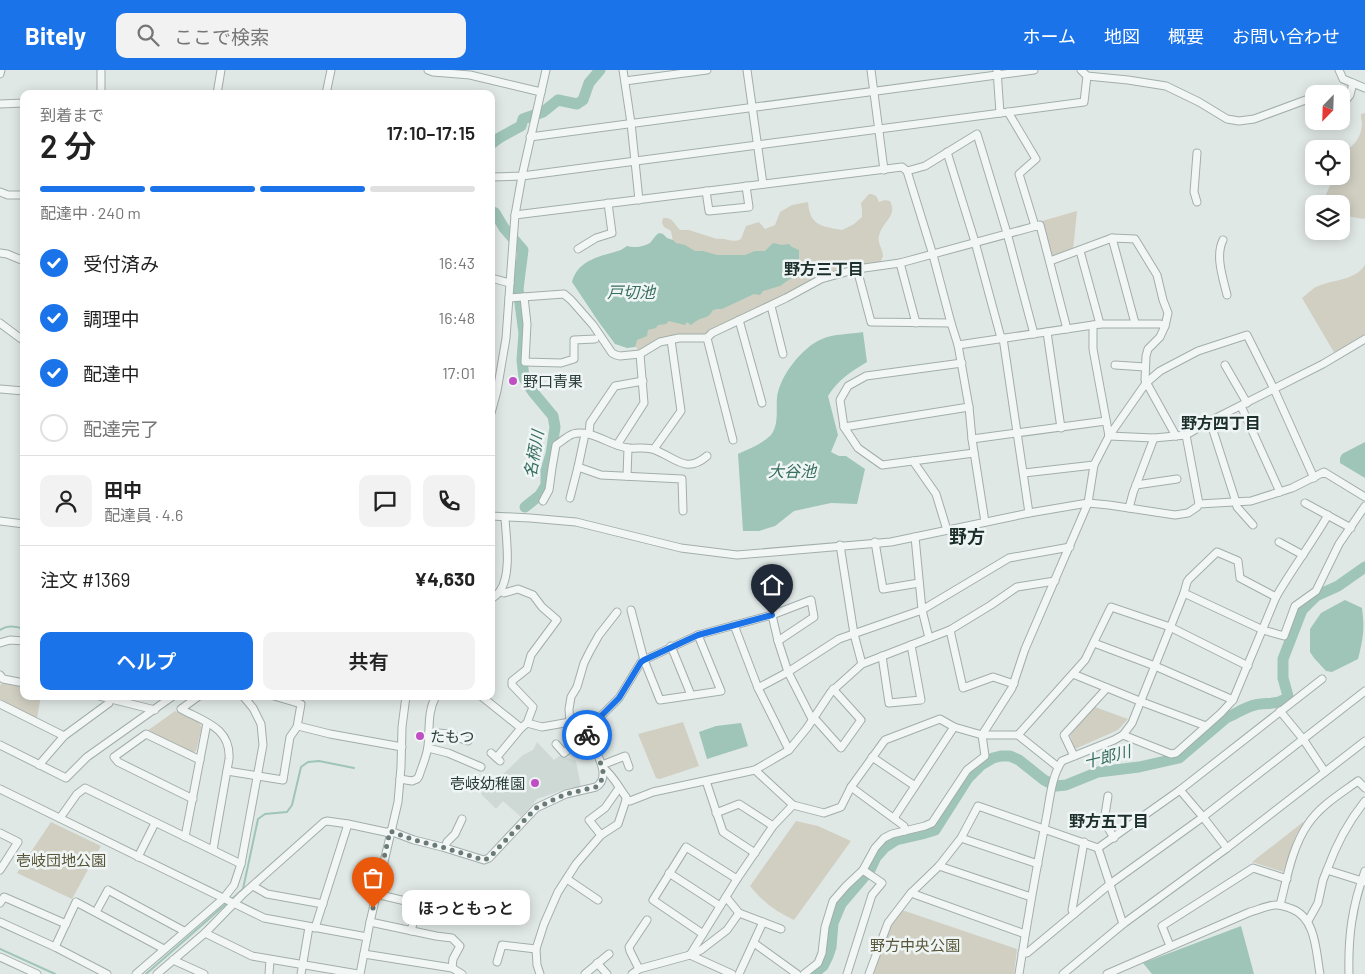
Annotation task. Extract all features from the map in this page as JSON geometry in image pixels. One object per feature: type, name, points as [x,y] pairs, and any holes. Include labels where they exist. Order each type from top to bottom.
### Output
[{"type":"street","points":[[101,70],[101,90]]},
{"type":"street","points":[[218,90],[221,70]]},
{"type":"street","points":[[327,90],[331,70]]},
{"type":"street","points":[[428,70],[470,75],[540,95]]},
{"type":"street","points":[[546,70],[522,176],[512,243],[510,283],[527,324],[525,362],[561,363],[574,359],[574,340],[595,339]]},
{"type":"street","points":[[623,70],[639,200]]},
{"type":"street","points":[[625,81],[707,70]]},
{"type":"street","points":[[747,70],[756,145],[763,184]]},
{"type":"street","points":[[871,70],[884,170]]},
{"type":"street","points":[[530,137],[873,91],[997,72],[1034,70]]},
{"type":"street","points":[[495,177],[522,176],[1084,102],[1086,76],[1081,70]]},
{"type":"street","points":[[1338,70],[1343,79],[1365,88]]},
{"type":"street","points":[[997,72],[1004,112],[1036,159],[1019,174],[1034,226]]},
{"type":"street","points":[[1086,76],[1166,86],[1199,102],[1227,119],[1239,121],[1254,119],[1305,100]]},
{"type":"street","points":[[1350,95],[1353,83]]},
{"type":"street","points":[[0,104],[20,103]]},
{"type":"street","points":[[907,171],[925,166],[977,134],[1034,334]]},
{"type":"street","points":[[947,152],[1002,338],[1029,513]]},
{"type":"street","points":[[1197,153],[1194,192],[1197,202]]},
{"type":"street","points":[[515,215],[884,170],[902,168],[907,171],[933,255],[962,363],[984,522]]},
{"type":"street","points":[[706,191],[710,211],[749,207],[746,186]]},
{"type":"street","points":[[0,192],[8,195],[20,195]]},
{"type":"street","points":[[578,250],[596,238],[612,233],[608,203]]},
{"type":"street","points":[[517,298],[564,294],[593,325],[612,353],[620,356],[640,354],[660,342],[679,338],[707,338],[712,333],[770,306],[821,279],[857,269],[900,263],[933,255],[1040,224],[1067,328]]},
{"type":"street","points":[[1050,261],[1112,238],[1135,239],[1157,276],[1168,313],[1160,337],[1148,349],[1145,367],[1146,384],[1176,436]]},
{"type":"street","points":[[1112,238],[1135,323]]},
{"type":"street","points":[[1224,240],[1221,245],[1220,265],[1227,295]]},
{"type":"street","points":[[1080,250],[1097,324],[1093,349],[1109,436]]},
{"type":"street","points":[[0,253],[20,259]]},
{"type":"street","points":[[900,263],[916,323]]},
{"type":"street","points":[[857,269],[871,322],[951,323]]},
{"type":"street","points":[[495,279],[510,283]]},
{"type":"street","points":[[495,387],[517,298]]},
{"type":"street","points":[[770,306],[784,354]]},
{"type":"street","points":[[739,320],[762,403]]},
{"type":"street","points":[[0,323],[20,338]]},
{"type":"street","points":[[958,345],[1097,324],[1135,323],[1165,326]]},
{"type":"street","points":[[1046,332],[1061,428]]},
{"type":"street","points":[[804,974],[818,964],[822,953],[825,927],[833,901],[863,870],[875,848],[884,838],[892,834],[925,826],[932,822],[967,770],[985,756],[982,735],[1014,684],[1025,649],[1088,504],[1094,465],[1109,436],[1146,384],[1160,371],[1198,351],[1247,335],[1274,389],[1314,478]]},
{"type":"street","points":[[707,338],[733,440]]},
{"type":"street","points":[[1109,436],[1154,438],[1186,435],[1323,364],[1365,339]]},
{"type":"street","points":[[654,449],[681,411],[671,340]]},
{"type":"street","points":[[617,445],[644,403],[640,354]]},
{"type":"street","points":[[962,363],[866,376],[848,386],[840,400],[844,427],[858,448],[882,464],[974,453]]},
{"type":"street","points":[[1115,365],[1145,367]]},
{"type":"street","points":[[1225,365],[1244,404],[1280,492]]},
{"type":"street","points":[[570,498],[590,423],[615,386],[643,381]]},
{"type":"street","points":[[0,389],[20,391]]},
{"type":"street","points":[[844,427],[969,407]]},
{"type":"street","points":[[972,439],[1106,421]]},
{"type":"street","points":[[1210,421],[1236,507],[1253,525]]},
{"type":"street","points":[[543,501],[550,490],[556,445],[572,434],[587,434],[628,448],[646,447],[654,449],[687,465],[699,463],[707,456]]},
{"type":"street","points":[[1186,435],[1199,504]]},
{"type":"street","points":[[1129,508],[1154,438]]},
{"type":"street","points":[[627,476],[628,448]]},
{"type":"street","points":[[913,461],[936,494],[947,530]]},
{"type":"street","points":[[1024,473],[1094,465]]},
{"type":"street","points":[[578,467],[600,475],[682,479],[683,511]]},
{"type":"street","points":[[495,517],[576,522],[681,548],[737,555],[891,542],[1029,513],[1088,504],[1109,505],[1175,515],[1188,513],[1199,504],[1251,501],[1292,488],[1324,472],[1365,497]]},
{"type":"street","points":[[1136,485],[1177,479]]},
{"type":"street","points":[[1305,503],[1351,528]]},
{"type":"street","points":[[1184,593],[1263,630],[1284,636],[1295,606],[1316,590],[1339,544],[1365,506]]},
{"type":"street","points":[[1123,735],[1171,754],[1176,753],[1233,700],[1276,597],[1328,515]]},
{"type":"street","points":[[495,595],[500,591],[505,579],[508,553],[505,518]]},
{"type":"street","points":[[0,521],[20,524]]},
{"type":"street","points":[[915,537],[922,610],[929,638]]},
{"type":"street","points":[[875,542],[883,589],[919,583]]},
{"type":"street","points":[[1279,542],[1303,555]]},
{"type":"street","points":[[840,546],[854,634],[862,664]]},
{"type":"street","points":[[758,688],[788,672],[839,639],[922,610],[1009,558],[1070,546]]},
{"type":"street","points":[[1019,974],[1031,897],[1054,779],[1062,761],[1123,735],[1132,723],[1142,702],[1187,582],[1217,552],[1238,561],[1240,578],[1276,597]]},
{"type":"street","points":[[626,800],[630,801],[654,792],[755,770],[789,750],[834,690],[862,664],[950,630],[1017,587],[1055,581]]},
{"type":"street","points":[[496,757],[524,726],[533,707],[512,685],[512,681],[527,669],[530,655],[557,620],[542,607],[533,595],[518,589],[504,593],[500,591]]},
{"type":"street","points":[[556,744],[564,753],[586,734],[619,698],[644,660],[698,635],[772,615],[811,600],[814,617],[778,641]]},
{"type":"street","points":[[1018,735],[1085,660],[1111,607],[1170,626],[1248,666]]},
{"type":"street","points":[[631,610],[644,660],[660,700],[721,691],[698,635]]},
{"type":"street","points":[[570,722],[569,709],[571,697],[577,687],[584,663],[599,635],[617,612]]},
{"type":"street","points":[[772,615],[788,672],[812,719],[817,721],[841,748],[861,720],[834,690]]},
{"type":"street","points":[[734,625],[758,688],[789,750]]},
{"type":"street","points":[[950,630],[963,688],[993,677],[1014,684]]},
{"type":"street","points":[[0,643],[10,640],[20,641]]},
{"type":"street","points":[[1094,643],[1155,666],[1233,700]]},
{"type":"street","points":[[882,656],[889,703],[921,700],[911,645]]},
{"type":"street","points":[[671,646],[691,695]]},
{"type":"street","points":[[1073,674],[1206,726]]},
{"type":"street","points":[[1,679],[20,682]]},
{"type":"street","points":[[1098,848],[1180,790],[1322,679]]},
{"type":"street","points":[[1074,756],[1064,735],[1107,688]]},
{"type":"street","points":[[1022,953],[1027,953],[1110,884],[1203,817],[1365,691]]},
{"type":"street","points":[[39,765],[64,736],[109,703],[110,700]]},
{"type":"street","points":[[118,700],[155,710]]},
{"type":"street","points":[[0,745],[66,778],[87,757],[168,700]]},
{"type":"street","points":[[193,700],[181,709],[218,729],[227,740],[230,749],[213,850]]},
{"type":"street","points":[[136,974],[223,899],[234,885],[241,864],[263,745],[261,724],[247,700]]},
{"type":"street","points":[[227,771],[283,780],[290,737],[298,726],[301,704],[288,700]]},
{"type":"street","points":[[205,933],[252,956],[359,974],[398,802],[405,700]]},
{"type":"street","points":[[400,779],[412,781],[417,779],[428,748],[430,715],[434,700]]},
{"type":"street","points":[[157,974],[205,933],[253,886],[324,822],[348,824],[390,832],[484,860],[489,858],[536,808],[566,794],[600,785],[603,774],[602,767],[586,734],[570,722],[542,727],[524,726],[487,700]]},
{"type":"street","points":[[0,704],[64,736]]},
{"type":"street","points":[[1280,712],[1325,772]]},
{"type":"street","points":[[755,770],[793,805],[824,813],[841,807],[851,787],[885,740],[940,719],[954,727],[982,735],[1018,735],[1058,767]]},
{"type":"street","points":[[185,837],[207,723]]},
{"type":"street","points":[[298,726],[330,734],[402,747]]},
{"type":"street","points":[[894,818],[954,727]]},
{"type":"street","points":[[429,732],[448,734],[468,740]]},
{"type":"street","points":[[193,799],[118,762],[114,757],[146,734],[200,760]]},
{"type":"street","points":[[1063,974],[1123,924],[1227,848],[1365,741]]},
{"type":"street","points":[[428,748],[448,753],[481,767]]},
{"type":"street","points":[[602,767],[625,756],[629,767]]},
{"type":"street","points":[[872,757],[915,786]]},
{"type":"street","points":[[540,974],[537,965],[536,949],[544,924],[558,892],[576,864],[601,835],[618,824],[626,800],[608,772],[602,767]]},
{"type":"street","points":[[706,781],[723,832],[755,853]]},
{"type":"street","points":[[1280,905],[1300,837],[1308,824],[1326,804],[1358,781],[1365,788]]},
{"type":"street","points":[[851,787],[904,826],[905,831]]},
{"type":"street","points":[[60,818],[77,794],[85,788],[241,864]]},
{"type":"street","points":[[601,835],[589,820],[605,808],[619,788]]},
{"type":"street","points":[[0,789],[264,918],[367,937]]},
{"type":"street","points":[[1180,790],[1227,848]]},
{"type":"street","points":[[1108,796],[1104,821],[1114,838]]},
{"type":"street","points":[[1308,922],[1318,902],[1323,880],[1342,835],[1355,813],[1365,801]]},
{"type":"street","points":[[716,813],[738,804],[773,826]]},
{"type":"street","points":[[690,955],[773,826],[793,805]]},
{"type":"street","points":[[869,974],[888,923],[910,893],[939,866],[961,838],[978,806],[1098,848],[1123,924]]},
{"type":"street","points":[[445,848],[447,842],[455,834],[462,819]]},
{"type":"street","points":[[138,857],[155,823]]},
{"type":"street","points":[[301,974],[312,927],[323,904],[348,824]]},
{"type":"street","points":[[0,833],[18,842],[0,870]]},
{"type":"street","points":[[961,838],[1038,864]]},
{"type":"street","points":[[1074,914],[1072,910],[1084,842]]},
{"type":"street","points":[[703,934],[653,900],[669,873],[686,847],[738,879]]},
{"type":"street","points":[[939,866],[1031,897]]},
{"type":"street","points":[[1170,946],[1162,926],[1252,868],[1287,879]]},
{"type":"street","points":[[847,974],[872,895],[882,883],[863,870]]},
{"type":"street","points":[[1327,870],[1363,881]]},
{"type":"street","points":[[1349,974],[1350,925],[1355,900],[1365,871]]},
{"type":"street","points":[[669,873],[720,906]]},
{"type":"street","points":[[567,878],[598,900]]},
{"type":"street","points":[[253,886],[267,894],[323,904]]},
{"type":"street","points":[[96,912],[108,890],[184,931]]},
{"type":"street","points":[[910,893],[1025,934]]},
{"type":"street","points":[[376,894],[439,909]]},
{"type":"street","points":[[0,903],[4,897],[66,924]]},
{"type":"street","points":[[726,898],[739,913],[781,929]]},
{"type":"street","points":[[55,947],[76,902],[164,949]]},
{"type":"street","points":[[411,931],[418,904]]},
{"type":"street","points":[[1107,974],[1250,912],[1280,905],[1297,911],[1308,922],[1314,936],[1320,974]]},
{"type":"street","points":[[632,974],[639,969],[690,955],[701,950],[727,930],[739,913]]},
{"type":"street","points":[[639,969],[629,947],[647,920]]},
{"type":"street","points":[[0,922],[55,947],[107,974]]},
{"type":"street","points":[[370,922],[452,938],[460,946],[453,959],[452,968]]},
{"type":"street","points":[[739,974],[763,922]]},
{"type":"street","points":[[754,943],[798,974]]},
{"type":"street","points":[[497,962],[502,945],[536,949]]},
{"type":"street","points":[[364,954],[452,968],[462,974]]},
{"type":"street","points":[[585,974],[609,954]]},
{"type":"street","points":[[690,955],[732,974]]},
{"type":"street","points":[[0,957],[37,974]]},
{"type":"street","points":[[173,960],[204,974]]},
{"type":"street","points":[[269,974],[270,960]]},
{"type":"street","points":[[597,963],[607,974]]},
{"type":"street","points":[[1118,969],[1126,974]]},
{"type":"shaded area","name":"壱岐幼稚園","points":[[537,742],[554,760],[561,755],[576,761],[581,787],[569,788],[537,799],[521,817],[503,801],[496,809],[481,794],[495,777],[498,779],[523,755],[533,750]]},
{"type":"green space","points":[[1365,113],[1364,219],[1350,217],[1350,195],[1326,195],[1330,185],[1350,185],[1350,148],[1358,139],[1362,129],[1361,114]]},
{"type":"green space","points":[[869,194],[876,196],[879,202],[890,201],[892,206],[891,215],[879,236],[883,256],[880,263],[820,277],[706,336],[681,336],[642,350],[638,350],[634,345],[634,342],[644,331],[765,253],[715,256],[695,252],[673,242],[671,231],[664,227],[662,223],[663,218],[671,220],[680,230],[689,230],[717,239],[735,241],[741,239],[746,226],[759,222],[765,229],[775,225],[780,212],[792,205],[808,202],[811,216],[818,224],[842,230],[854,224],[862,217],[861,203]]},
{"type":"green space","points":[[1077,211],[1073,250],[1053,256],[1042,221]]},
{"type":"green space","points":[[1365,265],[1365,335],[1335,354],[1302,298],[1320,285],[1355,274]]},
{"type":"green space","points":[[3,683],[20,686],[20,700],[40,700],[37,718],[0,699],[0,685]]},
{"type":"green space","points":[[1095,707],[1128,719],[1118,730],[1075,749],[1070,735]]},
{"type":"green space","points":[[175,711],[198,722],[202,727],[196,751],[192,753],[147,731]]},
{"type":"green space","points":[[683,722],[699,766],[660,779],[656,778],[638,734]]},
{"type":"green space","points":[[796,821],[818,826],[851,841],[794,920],[770,906],[750,886]]},
{"type":"green space","name":"壱岐団地公園","points":[[51,822],[101,846],[72,899],[17,873]]},
{"type":"green space","points":[[1303,822],[1304,824],[1296,835],[1283,872],[1252,862]]},
{"type":"green space","name":"野方中央公園","points":[[902,910],[1017,949],[1014,974],[874,974],[890,926]]},
{"type":"water","name":"戸切池","points":[[659,233],[695,251],[717,255],[745,255],[755,251],[765,251],[773,243],[789,244],[799,250],[799,266],[801,271],[780,286],[763,291],[760,295],[754,294],[722,309],[713,310],[708,316],[691,325],[687,322],[685,325],[669,321],[666,324],[658,325],[656,328],[648,330],[647,336],[637,340],[635,347],[627,348],[615,344],[572,282],[575,274],[585,263],[627,246],[646,245]]},
{"type":"water","name":"大谷池","points":[[863,332],[867,362],[845,376],[828,396],[838,435],[831,452],[839,456],[846,456],[865,469],[857,504],[831,503],[794,511],[775,526],[759,531],[743,531],[738,454],[764,441],[774,431],[777,398],[787,372],[814,343],[831,336]]},
{"type":"water","points":[[1365,442],[1365,478],[1340,463],[1340,458],[1342,454]]},
{"type":"water","points":[[1345,600],[1362,608],[1363,634],[1358,659],[1332,672],[1326,671],[1310,652],[1310,629],[1321,613]]},
{"type":"water","points":[[741,723],[748,746],[707,759],[699,732],[716,726]]},
{"type":"water","points":[[1241,926],[1254,974],[1152,974],[1143,963]]},
{"type":"waterway","name":"名柄川","points":[[495,141],[521,126],[523,119],[543,112],[558,100],[577,104],[583,100],[589,83],[600,70]]},
{"type":"waterway","name":"名柄川","points":[[495,213],[504,228],[523,250],[518,289],[524,333],[522,360],[524,378],[553,416],[555,427],[551,454],[546,470],[546,485],[540,495],[525,507]]},
{"type":"waterway","name":"十郎川","points":[[813,974],[823,966],[828,956],[831,947],[833,923],[841,904],[870,870],[876,857],[885,847],[896,840],[935,830],[968,778],[981,765],[993,758],[1010,756],[1019,760],[1044,780],[1056,786],[1066,785],[1098,772],[1139,767],[1179,758],[1226,718],[1251,706],[1281,701],[1288,696],[1283,678],[1283,659],[1302,610],[1316,596],[1338,586],[1365,567]]},
{"type":"waterway","points":[[0,630],[12,626],[20,628]]},
{"type":"waterway","points":[[231,900],[243,889],[258,819],[265,814],[287,812],[292,805],[301,767],[308,762],[319,761],[354,768]]},
{"type":"waterway","points":[[146,974],[227,903]]},
{"type":"waterway","points":[[0,949],[55,974]]},
{"type":"way so far","points":[[373,908],[390,831],[414,840],[484,860],[489,858],[536,808],[566,794],[600,785],[603,768],[587,735]]},
{"type":"place","name":"野口青果","points":[[513,381]]},
{"type":"place","name":"たもつ","points":[[420,736]]},
{"type":"place","name":"壱岐幼稚園","points":[[535,783]]},
{"type":"place","name":"ほっともっと","points":[[373,908]]},
{"type":"district","name":"野方三丁目","points":[[824,268]]},
{"type":"district","name":"野方四丁目","points":[[1221,422]]},
{"type":"district","name":"野方","points":[[967,536]]},
{"type":"district","name":"野方五丁目","points":[[1109,820]]},
{"type":"route","points":[[587,735],[585,732],[619,698],[644,660],[698,635],[772,615]]}]
